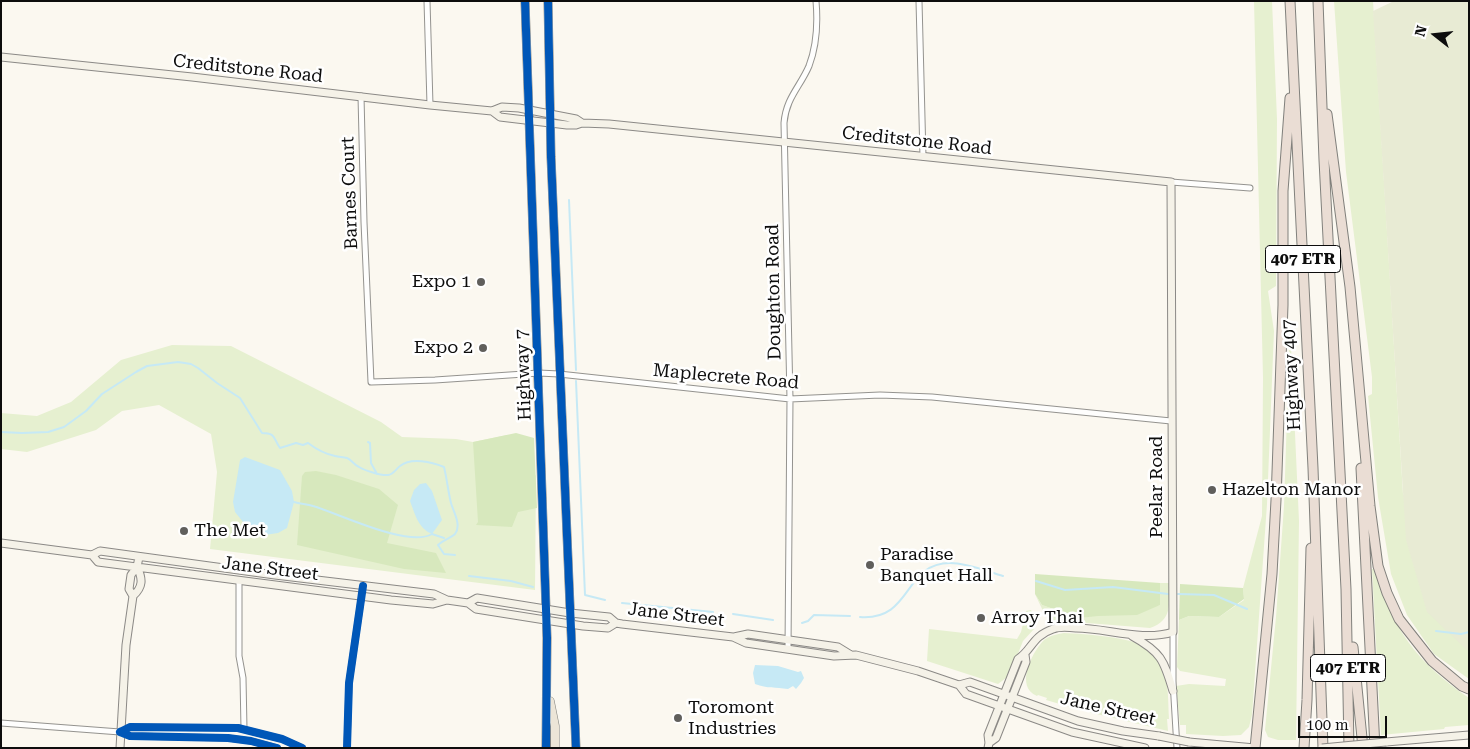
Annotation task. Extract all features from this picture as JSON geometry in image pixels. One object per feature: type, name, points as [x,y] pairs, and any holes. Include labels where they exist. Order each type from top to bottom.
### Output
[{"type":"highway","name":"Highway 407","points":[[1290,1],[1313,468],[1323,748]]},
{"type":"highway","name":"407 ETR","points":[[1318,1],[1324,160],[1346,589],[1349,748]]},
{"type":"highway","points":[[1255,748],[1272,574],[1276,500],[1283,305],[1283,191],[1292,50]]},
{"type":"highway","points":[[1321,72],[1350,287],[1378,566],[1387,593],[1399,619],[1432,661],[1462,686],[1469,689]]},
{"type":"highway","points":[[1359,391],[1360,448],[1375,748]]},
{"type":"highway","points":[[1304,748],[1308,700],[1313,468]]},
{"type":"highway","points":[[1346,589],[1363,748]]},
{"type":"main road","name":"Highway 7","points":[[526,1],[546,621],[546,748]]},
{"type":"main road","name":"Highway 7","points":[[548,1],[559,374],[576,748]]},
{"type":"main road","points":[[547,684],[555,726],[555,748]]},
{"type":"street","points":[[428,1],[430,105]]},
{"type":"street","name":"Doughton Road","points":[[788,649],[790,399],[784,123],[790,97],[806,71],[814,51],[818,25],[816,1]]},
{"type":"street","points":[[919,1],[923,157]]},
{"type":"street","name":"Creditstone Road","points":[[1,57],[430,105],[492,111],[502,107],[529,109],[551,119],[576,125],[582,122],[609,124],[1170,182],[1250,188]]},
{"type":"street","name":"Barnes Court","points":[[361,96],[367,289]]},
{"type":"street","name":"Creditstone Road","points":[[492,111],[500,117],[529,120],[551,119]]},
{"type":"street","name":"Peelar Road","points":[[1170,182],[1173,632]]},
{"type":"street","name":"Maplecrete Road","points":[[367,289],[372,382],[559,374],[790,399],[880,396],[932,397],[1171,421]]},
{"type":"street","name":"Jane Street","points":[[1,543],[92,555],[100,551],[434,594],[447,600],[468,603],[476,609],[546,621],[608,628],[616,623]]},
{"type":"street","name":"Jane Street","points":[[92,555],[98,562],[361,596],[433,604],[447,600]]},
{"type":"street","points":[[120,748],[126,645],[133,596],[139,590],[141,576],[137,567],[139,557]]},
{"type":"street","points":[[239,580],[239,656],[244,678],[244,729]]},
{"type":"street","points":[[347,748],[349,690],[363,586]]},
{"type":"street","name":"Jane Street","points":[[468,603],[477,598],[545,610],[609,617],[616,623],[733,637],[746,643],[834,656],[850,654]]},
{"type":"street","points":[[988,746],[996,738],[1013,697],[1026,662],[1025,655],[1028,648],[1036,638],[1051,629],[1059,627],[1085,628],[1130,635],[1160,635],[1173,632],[1173,691],[1177,748]]},
{"type":"street","name":"Jane Street","points":[[733,637],[748,634],[838,647],[850,654],[918,671],[959,685],[966,694],[1072,732],[1145,748]]},
{"type":"street","points":[[1130,635],[1152,648],[1159,655],[1165,664],[1173,691]]},
{"type":"street","points":[[988,746],[988,735],[999,705],[1018,659],[1025,655]]},
{"type":"street","name":"Jane Street","points":[[959,685],[970,682],[1078,721],[1123,731],[1189,742],[1255,748]]},
{"type":"street","points":[[1,723],[120,732],[130,736],[228,738],[251,741],[277,748]]},
{"type":"street","points":[[120,732],[130,727],[244,729],[282,739],[302,748]]},
{"type":"street","points":[[1323,748],[1469,735]]},
{"type":"green space","points":[[1254,1],[1272,1],[1277,119],[1276,286],[1268,291],[1274,331],[1267,504],[1252,715],[1249,727],[1241,735],[1186,734],[1186,725],[1180,725],[1176,686],[1189,684],[1225,686],[1226,679],[1180,671],[1177,667],[1179,620],[1189,616],[1219,617],[1244,600],[1243,588],[1262,516],[1263,378]]},
{"type":"green space","points":[[1334,1],[1373,1],[1403,494],[1469,565],[1469,679],[1434,654],[1407,615],[1391,574],[1378,497],[1368,396],[1372,394],[1372,377],[1346,172]]},
{"type":"green space","points":[[1394,1],[1469,1],[1469,652],[1427,612],[1406,540],[1373,11]]},
{"type":"green space","points":[[1290,324],[1299,521],[1296,740],[1278,740],[1268,737],[1265,730],[1284,506]]},
{"type":"green space","points":[[172,345],[231,346],[381,422],[402,437],[456,439],[473,442],[507,435],[536,476],[535,590],[210,549],[217,472],[211,434],[159,405],[122,411],[96,430],[27,452],[1,449],[1,413],[37,416],[71,402],[121,360]]},
{"type":"green space","points":[[516,433],[534,438],[537,508],[518,512],[512,527],[476,525],[478,522],[473,442]]},
{"type":"green space","points":[[316,471],[336,475],[379,489],[398,505],[387,543],[436,553],[446,573],[404,569],[297,545],[302,476],[305,472]]},
{"type":"green space","points":[[1372,569],[1374,569],[1381,590],[1398,627],[1409,642],[1434,671],[1469,698],[1469,725],[1381,735]]},
{"type":"green space","points":[[1035,574],[1160,583],[1160,605],[1137,615],[1079,618],[1042,605],[1035,594]]},
{"type":"green space","points":[[1160,583],[1169,583],[1168,610],[1163,621],[1150,628],[1049,620],[1035,594],[1042,605],[1079,618],[1160,605]]},
{"type":"green space","points":[[1180,584],[1243,588],[1244,599],[1219,617],[1189,616],[1179,620]]},
{"type":"green space","points":[[1031,610],[1035,619],[1034,629],[1023,641],[1008,679],[1006,678],[998,684],[927,661],[929,629],[1017,639],[1021,632],[1026,611]]},
{"type":"green space","points":[[1064,633],[1122,639],[1151,650],[1161,664],[1165,675],[1168,694],[1168,731],[1084,711],[1046,700],[1047,698],[1030,692],[1026,678],[1027,670],[1038,647],[1045,639]]},
{"type":"water","points":[[245,457],[280,470],[292,491],[294,502],[287,528],[278,533],[258,536],[252,533],[235,512],[233,502],[240,460]]},
{"type":"water","points":[[426,483],[432,491],[442,520],[432,534],[420,524],[410,501],[414,490],[420,484]]},
{"type":"water","points":[[755,665],[778,666],[798,672],[801,671],[804,678],[796,689],[793,686],[788,689],[760,686],[755,684],[753,673]]},
{"type":"waterway","points":[[569,200],[576,370]]},
{"type":"waterway","points":[[1,432],[48,432],[64,427],[86,411],[102,394],[147,366],[178,362],[191,364],[240,398],[262,433],[272,435],[280,448],[296,443],[303,445],[308,443],[328,454],[347,458],[365,470],[385,475],[390,475],[405,463],[416,461],[434,463],[444,467],[458,526],[455,534],[438,545],[444,554],[455,555]]},
{"type":"waterway","points":[[576,381],[585,595],[605,600]]},
{"type":"waterway","points":[[368,442],[370,443],[371,463],[377,474]]},
{"type":"waterway","points":[[294,502],[313,506],[374,528],[407,537],[421,537],[432,534],[444,538]]},
{"type":"waterway","points":[[860,617],[877,616],[890,610],[899,602],[915,581],[935,565],[963,564],[1003,576]]},
{"type":"waterway","points":[[469,576],[511,581],[533,587]]},
{"type":"waterway","points":[[1036,581],[1065,590],[1113,587],[1168,594]]},
{"type":"waterway","points":[[1178,594],[1214,595],[1247,609]]},
{"type":"waterway","points":[[622,603],[713,612]]},
{"type":"waterway","points":[[733,614],[773,620]]},
{"type":"waterway","points":[[802,623],[808,621],[814,615],[850,616]]},
{"type":"waterway","points":[[1436,631],[1461,634],[1469,632]]},
{"type":"cycle path","points":[[525,1],[547,638],[546,748]]},
{"type":"cycle path","points":[[548,1],[551,157],[576,748]]},
{"type":"cycle path","points":[[347,748],[349,683],[363,586]]},
{"type":"cycle path","points":[[120,732],[130,727],[238,728],[282,739],[302,748]]},
{"type":"cycle path","points":[[120,732],[130,736],[228,738],[251,741],[277,748]]},
{"type":"place","name":"Expo 1","points":[[481,282]]},
{"type":"place","name":"Expo 2","points":[[483,348]]},
{"type":"place","name":"Hazelton Manor","points":[[1212,490]]},
{"type":"place","name":"The Met","points":[[184,531]]},
{"type":"place","name":"Paradise Banquet Hall","points":[[870,565]]},
{"type":"place","name":"Arroy Thai","points":[[981,618]]},
{"type":"place","name":"Toromont Industries","points":[[678,718]]}]
